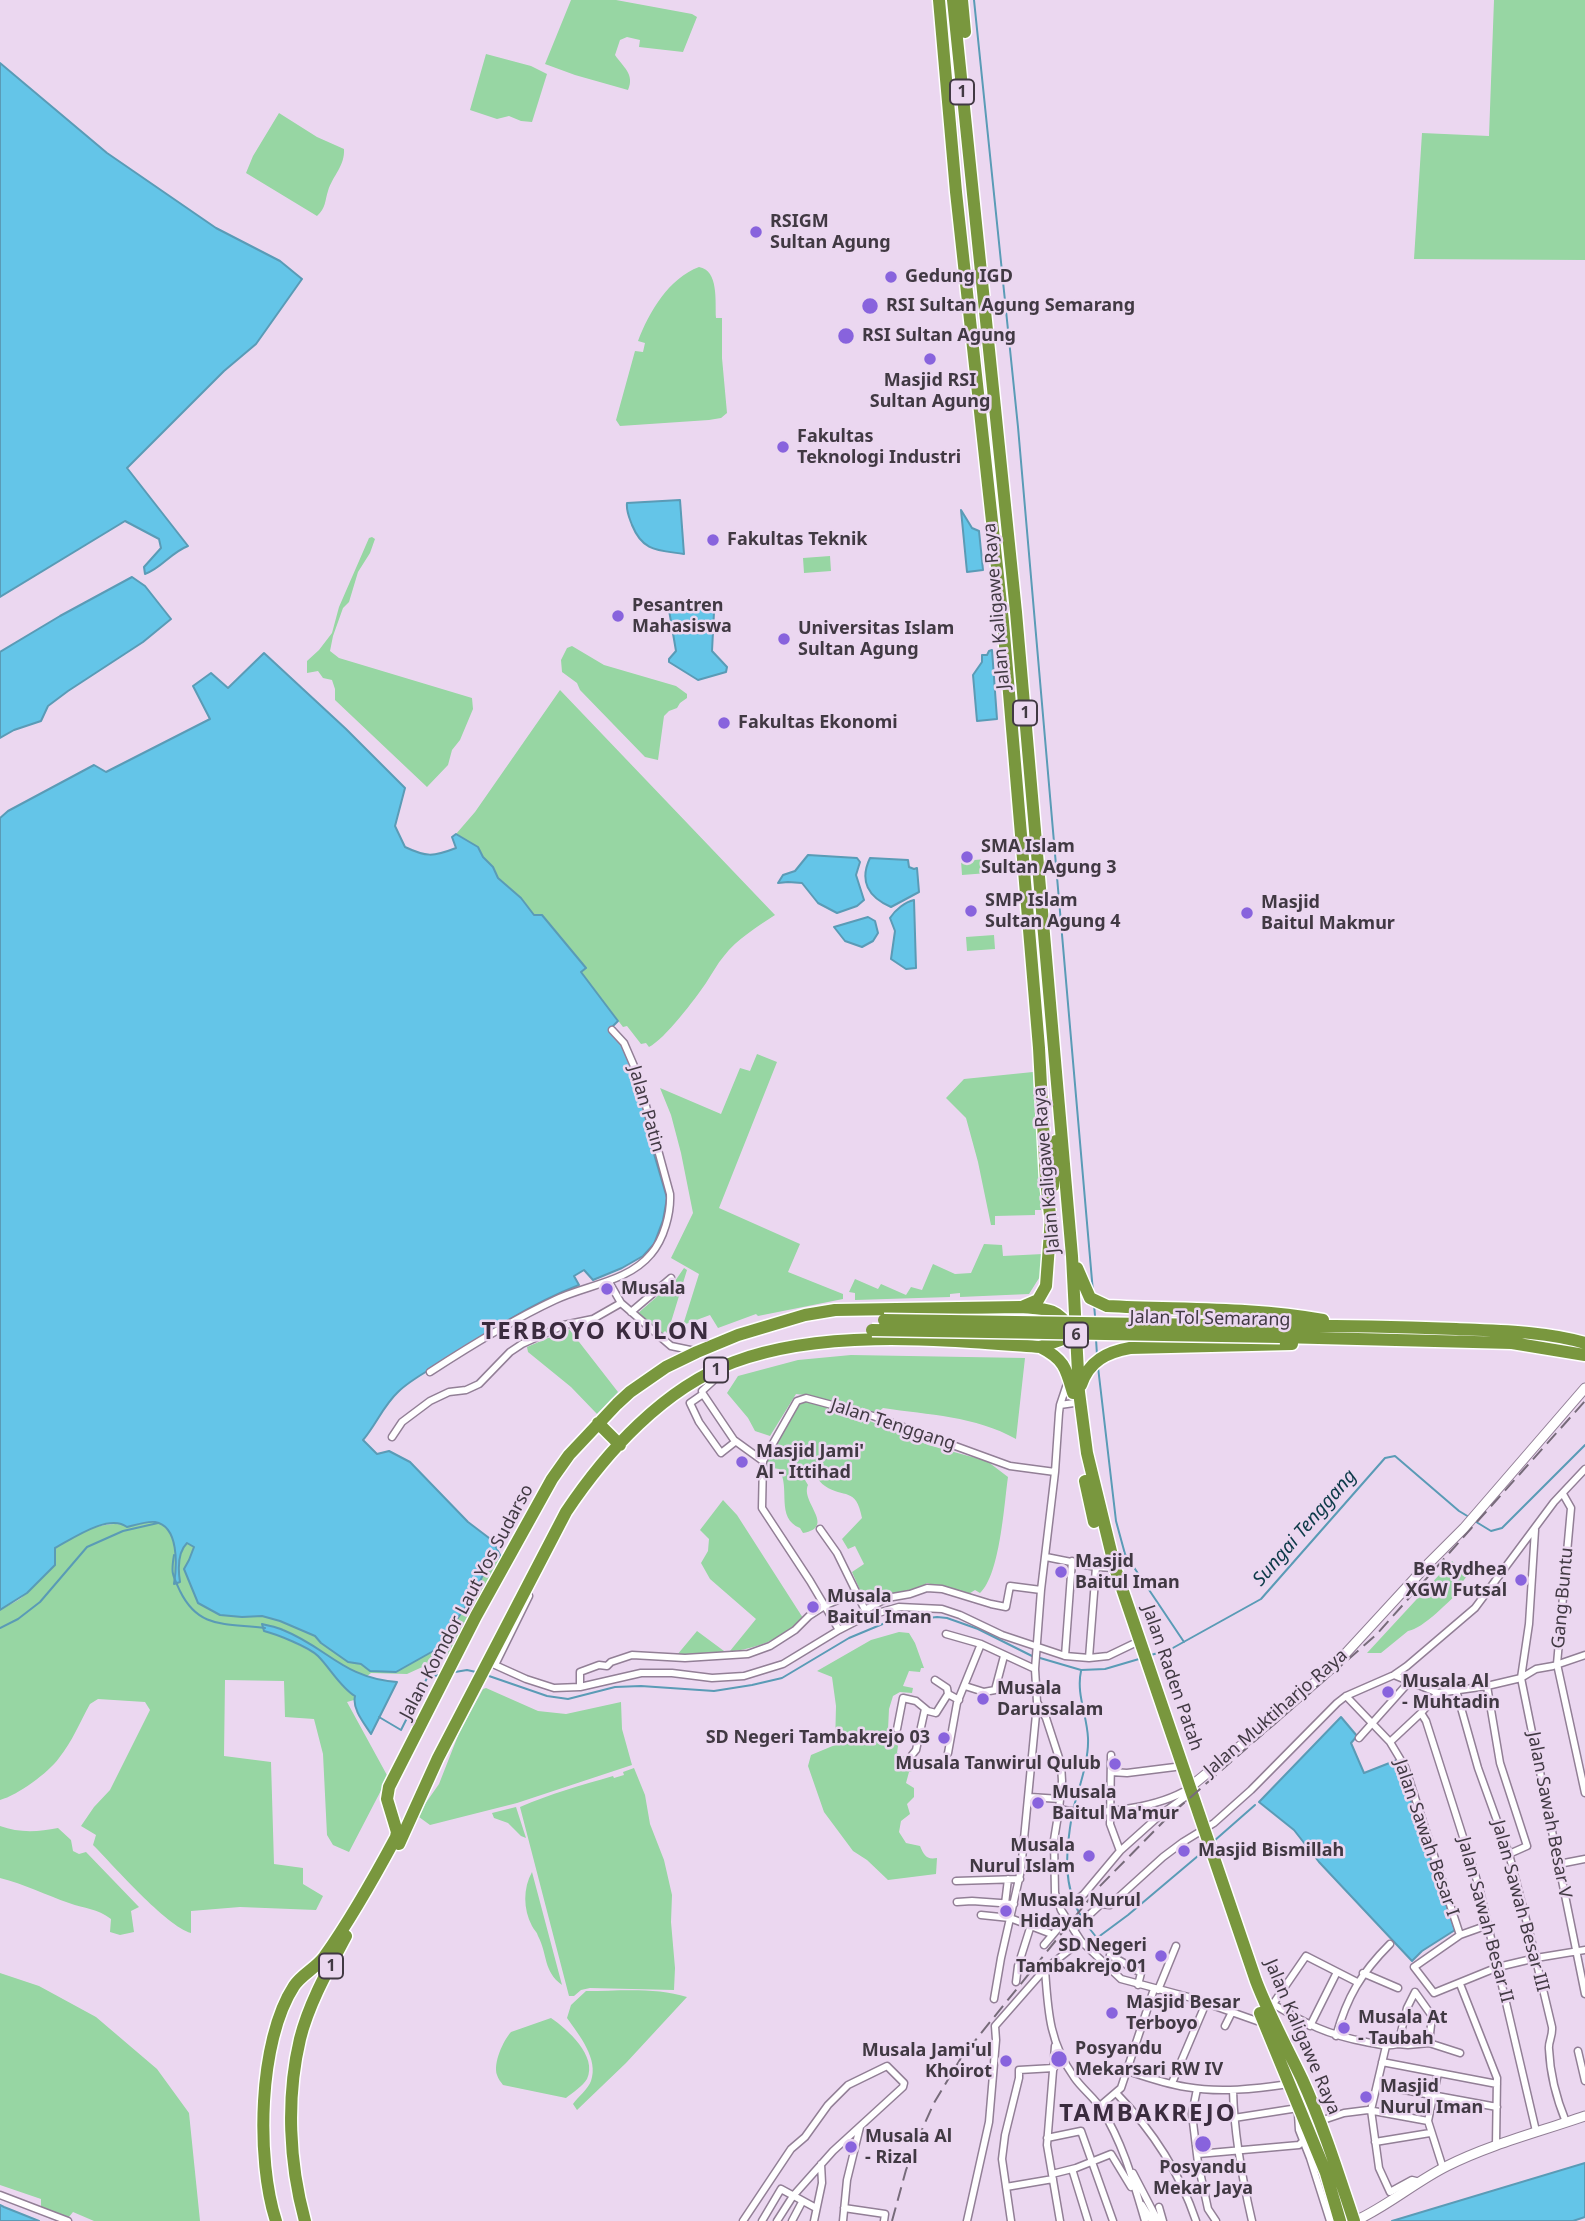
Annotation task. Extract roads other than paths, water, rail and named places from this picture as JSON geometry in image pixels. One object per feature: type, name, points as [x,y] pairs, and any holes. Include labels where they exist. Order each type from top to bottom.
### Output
[{"type":"highway","points":[[939,0],[956,192],[989,420]]},
{"type":"highway","name":"Jalan Kaligawe Raya","points":[[947,0],[1072,1256],[1080,1292]]},
{"type":"highway","name":"Jalan Kaligawe Raya","points":[[953,0],[989,420]]},
{"type":"highway","points":[[962,0],[977,178],[1037,770],[1074,1221],[1071,1241]]},
{"type":"highway","points":[[1009,617],[1051,1224]]},
{"type":"highway","name":"Jalan Kaligawe Raya","points":[[1009,617],[1056,1139]]},
{"type":"highway","points":[[1056,1139],[1069,1331],[1077,1357]]},
{"type":"highway","name":"1","points":[[1020,1307],[1034,1303],[1044,1293],[1048,1278],[1056,1139]]},
{"type":"highway","points":[[1080,1292],[1102,1305],[1221,1309],[1296,1315],[1347,1324]]},
{"type":"highway","name":"1","points":[[1069,1331],[1080,1292]]},
{"type":"highway","name":"Jalan Raden Patah","points":[[1075,1396],[1080,1292]]},
{"type":"highway","name":"Jalan Komdor Laut Yos Sudarso","points":[[276,2221],[264,2162],[264,2111],[269,2061],[283,2007],[295,1984],[322,1959],[371,1884],[396,1838],[397,1832],[387,1799],[389,1787],[476,1616],[552,1479],[569,1455],[631,1392],[675,1361],[763,1326],[804,1315],[835,1310],[1020,1307],[1045,1309],[1058,1314],[1064,1318],[1069,1331]]},
{"type":"highway","name":"Jalan Tol Semarang","points":[[835,1310],[884,1320],[1279,1332],[1348,1339],[1571,1345],[1585,1343]]},
{"type":"highway","name":"Jalan Tol Semarang","points":[[834,1341],[872,1330],[1279,1332],[1347,1324],[1513,1332],[1571,1345],[1585,1355]]},
{"type":"highway","points":[[1040,1347],[1060,1340],[1069,1331]]},
{"type":"highway","name":"Jalan Raden Patah","points":[[1069,1331],[1075,1396],[1106,1568],[1146,1668],[1184,1796]]},
{"type":"highway","points":[[1075,1396],[1085,1373],[1110,1352],[1130,1348],[1288,1344],[1348,1339]]},
{"type":"highway","name":"1","points":[[305,2221],[298,2194],[291,2126],[300,2039],[314,2001],[345,1938],[400,1842],[439,1758],[508,1623],[566,1513],[585,1484],[620,1445],[669,1398],[712,1372],[735,1362],[814,1343],[834,1341],[896,1340],[1040,1347]]},
{"type":"highway","points":[[1040,1347],[1063,1362],[1075,1396]]},
{"type":"highway","points":[[598,1423],[620,1445]]},
{"type":"highway","name":"Jalan Raden Patah","points":[[1157,1701],[1184,1796]]},
{"type":"highway","name":"Jalan Kaligawe Raya","points":[[1184,1796],[1205,1842],[1269,2013],[1289,2084],[1326,2173],[1340,2221]]},
{"type":"highway","name":"Jalan Kaligawe Raya","points":[[1184,1796],[1205,1842]]},
{"type":"highway","name":"Jalan Kaligawe Raya","points":[[1269,2013],[1320,2121],[1354,2221]]},
{"type":"street","name":"Jalan Patin","points":[[609,1282],[643,1262],[651,1254],[660,1240],[669,1211],[670,1194],[638,1073],[624,1043],[612,1030]]},
{"type":"street","points":[[631,1312],[671,1278]]},
{"type":"street","points":[[430,1372],[536,1309],[578,1290],[609,1282],[621,1303],[671,1346],[696,1352]]},
{"type":"street","points":[[392,1437],[402,1422],[414,1412],[438,1396],[466,1390],[479,1384],[510,1352],[522,1344],[564,1325],[593,1319],[621,1303]]},
{"type":"street","points":[[671,1346],[675,1361]]},
{"type":"street","points":[[712,1372],[713,1381],[702,1391],[703,1394],[690,1403],[721,1453],[735,1442]]},
{"type":"street","points":[[994,1999],[1020,1879],[1030,1797],[1041,1590],[1060,1405],[1069,1378]]},
{"type":"street","name":"Jalan Muktiharjo Raya","points":[[1184,1796],[1335,1665],[1464,1528],[1585,1388]]},
{"type":"street","points":[[703,1394],[735,1442],[763,1461],[762,1508],[839,1630]]},
{"type":"street","points":[[1060,1405],[1075,1396]]},
{"type":"street","name":"Jalan Tenggang","points":[[763,1461],[797,1401],[806,1398],[873,1416],[1010,1466],[1055,1472]]},
{"type":"street","points":[[1075,1926],[1101,1904],[1110,1905],[1163,1857],[1205,1842],[1251,1790],[1337,1703],[1346,1696],[1394,1675],[1475,1608],[1585,1469]]},
{"type":"street","name":"Gang Buntu","points":[[1563,1494],[1571,1508],[1557,1664],[1585,1793]]},
{"type":"street","points":[[820,1529],[837,1553],[865,1610],[894,1596],[910,1594],[927,1587],[1006,1607],[1010,1586],[1041,1590]]},
{"type":"street","name":"Jalan Sawah Besar V","points":[[1535,1529],[1529,1624],[1521,1678],[1585,1994]]},
{"type":"street","points":[[1046,1557],[1106,1568],[1089,1658]]},
{"type":"street","points":[[1065,1656],[1072,1561]]},
{"type":"street","points":[[532,1578],[534,1584],[495,1666],[554,1688],[580,1687],[641,1673],[672,1673],[712,1678],[746,1675],[787,1662],[866,1616],[893,1608],[934,1608],[957,1614],[1005,1636],[1065,1656],[1110,1656],[1135,1643]]},
{"type":"street","points":[[580,1687],[579,1672],[599,1665],[607,1666],[611,1661],[632,1655],[685,1658],[748,1654],[784,1638],[824,1606],[856,1592]]},
{"type":"street","points":[[946,1634],[981,1644],[1035,1667]]},
{"type":"street","points":[[948,1753],[959,1700],[981,1644]]},
{"type":"street","points":[[1394,1675],[1438,1693],[1521,1678],[1536,1669],[1585,1655]]},
{"type":"street","points":[[965,1686],[984,1692],[995,1690],[1004,1656]]},
{"type":"street","points":[[897,1728],[902,1698],[916,1701],[925,1709],[937,1712],[948,1694],[947,1688],[934,1680]]},
{"type":"street","points":[[1359,1738],[1409,1682]]},
{"type":"street","points":[[1487,1686],[1500,1763],[1527,1846],[1509,1854]]},
{"type":"street","name":"Jalan Sawah Besar III","points":[[1456,1690],[1478,1768],[1509,1854],[1536,1958],[1552,2027],[1552,2038],[1548,2047],[1556,2093],[1566,2122]]},
{"type":"street","points":[[1391,1742],[1438,1693]]},
{"type":"street","points":[[948,1694],[959,1700]]},
{"type":"street","name":"Jalan Sawah Besar I","points":[[1346,1696],[1391,1742],[1405,1767],[1460,1936]]},
{"type":"street","points":[[1037,1702],[1046,1718],[1061,1764],[1060,1799],[1067,1811]]},
{"type":"street","points":[[912,1755],[916,1749],[925,1709]]},
{"type":"street","name":"Jalan Sawah Besar II","points":[[1420,1713],[1426,1721],[1488,1925],[1536,2132]]},
{"type":"street","points":[[1111,1755],[1109,1812],[1112,1832],[1120,1851]]},
{"type":"street","points":[[1111,1772],[1127,1773],[1175,1767]]},
{"type":"street","points":[[1067,1811],[1109,1812],[1184,1796]]},
{"type":"street","points":[[1077,1900],[1120,1851],[1184,1796]]},
{"type":"street","points":[[1030,1797],[1060,1799]]},
{"type":"street","points":[[1067,1811],[1054,1840],[1055,1893],[1066,1920],[1075,1926],[1081,1941],[1121,1979],[1206,2003],[1257,2021],[1269,2013],[1306,1956],[1357,1982]]},
{"type":"street","points":[[1559,1864],[1585,1858]]},
{"type":"street","points":[[999,1917],[1008,1879]]},
{"type":"street","points":[[956,1881],[1020,1879]]},
{"type":"street","points":[[957,1902],[1014,1904]]},
{"type":"street","points":[[981,1915],[1010,1918],[1049,1933]]},
{"type":"street","points":[[1044,1945],[1066,1920]]},
{"type":"street","points":[[1016,1982],[1018,1966],[1031,1925]]},
{"type":"street","name":"Jalan Sawah Besar I","points":[[1488,1925],[1460,1936],[1414,1967],[1434,1993],[1499,1968],[1536,1958],[1585,1950]]},
{"type":"street","points":[[969,2219],[989,2122],[995,2026],[1045,1969],[1081,1941]]},
{"type":"street","points":[[1336,2036],[1357,1982],[1390,1944]]},
{"type":"street","points":[[1100,2106],[1121,2088],[1156,1989],[1176,1946]]},
{"type":"street","points":[[1110,1955],[1141,1973],[1138,1985]]},
{"type":"street","points":[[1045,1969],[1048,2017],[1055,2044],[1075,2079],[1100,2106],[1113,2130],[1145,2221]]},
{"type":"street","points":[[1310,2026],[1337,1972]]},
{"type":"street","points":[[1363,1973],[1398,1987]]},
{"type":"street","points":[[1460,1984],[1497,2078],[1496,2145]]},
{"type":"street","points":[[1398,2044],[1407,2008],[1415,1992],[1432,2015],[1429,2043]]},
{"type":"street","points":[[1172,2083],[1206,2003]]},
{"type":"street","points":[[1225,2026],[1232,2012]]},
{"type":"street","points":[[1269,2013],[1336,2036],[1386,2046],[1429,2043],[1460,2053]]},
{"type":"street","points":[[1055,2044],[1049,2138],[1060,2221]]},
{"type":"street","points":[[1386,2046],[1371,2110],[1379,2168],[1391,2192],[1412,2180],[1420,2182]]},
{"type":"street","points":[[1578,2051],[1585,2081]]},
{"type":"street","points":[[1382,2062],[1497,2084]]},
{"type":"street","points":[[743,2221],[791,2149],[805,2137],[828,2105],[848,2085],[887,2066],[904,2085],[821,2164],[793,2196],[778,2221]]},
{"type":"street","points":[[1011,2221],[1002,2159],[1019,2070],[1054,2068]]},
{"type":"street","points":[[1128,2071],[1197,2089],[1233,2090],[1289,2084]]},
{"type":"street","points":[[1438,2073],[1428,2121],[1443,2168]]},
{"type":"street","points":[[1377,2085],[1497,2107]]},
{"type":"street","points":[[1197,2089],[1192,2115],[1202,2186],[1213,2218]]},
{"type":"street","points":[[1233,2090],[1241,2175],[1252,2221]]},
{"type":"street","points":[[1116,2094],[1157,2141],[1179,2179],[1196,2221]]},
{"type":"street","points":[[1234,2118],[1299,2108],[1299,2130],[1331,2221]]},
{"type":"street","points":[[1320,2121],[1344,2113],[1371,2110],[1428,2121]]},
{"type":"street","points":[[1354,2221],[1379,2210],[1443,2168],[1496,2145],[1585,2116]]},
{"type":"street","points":[[843,2221],[847,2180],[860,2125]]},
{"type":"street","points":[[1049,2138],[1081,2131],[1113,2221]]},
{"type":"street","points":[[1375,2142],[1430,2133]]},
{"type":"street","points":[[1198,2154],[1299,2145],[1303,2141]]},
{"type":"street","points":[[1121,2151],[1155,2221]]},
{"type":"street","points":[[1006,2187],[1053,2175],[1111,2154],[1155,2221]]},
{"type":"street","points":[[814,2221],[822,2183],[821,2164]]},
{"type":"street","points":[[1072,2169],[1088,2221]]},
{"type":"street","points":[[762,2221],[781,2189],[816,2208]]},
{"type":"street","points":[[0,2195],[68,2221]]},
{"type":"street","points":[[792,2221],[803,2202]]},
{"type":"street","points":[[1159,2207],[1163,2221]]},
{"type":"street","points":[[844,2208],[885,2214],[884,2221]]},
{"type":"water","points":[[0,63],[107,153],[216,228],[280,261],[302,279],[256,344],[224,371],[127,468],[188,546],[145,574],[144,567],[161,548],[159,539],[125,521],[0,597]]},
{"type":"water","points":[[680,500],[684,554],[646,545],[636,534],[627,511],[627,503]]},
{"type":"water","points":[[961,510],[972,528],[979,531],[983,570],[967,572]]},
{"type":"water","points":[[132,577],[145,586],[171,619],[143,642],[48,706],[41,721],[0,738],[0,652]]},
{"type":"water","points":[[672,601],[703,602],[712,606],[712,651],[727,667],[726,672],[698,680],[669,662],[676,651],[669,610]]},
{"type":"water","points":[[992,650],[997,719],[977,721],[973,675],[982,662],[982,655],[987,655]]},
{"type":"water","points":[[264,653],[405,788],[395,826],[405,847],[430,855],[441,853],[456,848],[452,837],[456,834],[478,847],[498,878],[521,898],[534,915],[542,915],[586,968],[581,972],[618,1021],[610,1029],[627,1052],[643,1101],[649,1137],[667,1198],[663,1220],[654,1244],[643,1256],[593,1280],[584,1270],[574,1276],[579,1285],[509,1320],[414,1380],[393,1397],[363,1440],[377,1454],[389,1451],[410,1462],[468,1522],[493,1541],[502,1559],[490,1553],[471,1599],[453,1625],[444,1645],[396,1672],[370,1671],[361,1664],[348,1662],[315,1636],[280,1621],[262,1616],[220,1615],[198,1603],[184,1569],[194,1547],[187,1543],[181,1551],[180,1582],[174,1584],[175,1547],[169,1531],[155,1522],[127,1527],[111,1523],[101,1525],[55,1548],[55,1565],[27,1593],[0,1610],[0,818],[8,811],[94,765],[106,772],[210,719],[193,686],[211,673],[228,688]]},
{"type":"water","points":[[808,855],[857,858],[860,862],[856,875],[864,900],[857,906],[837,913],[818,903],[802,883],[778,883],[783,875],[795,871]]},
{"type":"water","points":[[870,858],[908,860],[909,867],[917,868],[919,892],[891,907],[883,903],[871,893],[866,881],[865,874]]},
{"type":"water","points":[[914,900],[916,968],[906,969],[891,959],[895,931],[890,918],[900,907]]},
{"type":"water","points":[[868,917],[875,921],[878,933],[873,941],[862,947],[845,941],[834,927]]},
{"type":"water","points":[[262,1624],[299,1637],[349,1669],[363,1675],[397,1682],[371,1734],[357,1711],[355,1696],[340,1683],[318,1656],[300,1645],[264,1631]]},
{"type":"water","points":[[1341,1717],[1357,1736],[1351,1743],[1364,1773],[1397,1760],[1455,1930],[1422,1951],[1412,1961],[1319,1862],[1294,1830],[1259,1802]]},
{"type":"water","points":[[1585,2163],[1585,2217],[1573,2221],[1392,2221]]},
{"type":"water","points":[[0,2205],[4,2207],[39,2221],[0,2221]]},
{"type":"waterway","points":[[974,0],[1018,427],[1093,1292]]},
{"type":"waterway","points":[[1094,1304],[1095,1316]]},
{"type":"waterway","points":[[1096,1339],[1097,1355]]},
{"type":"waterway","points":[[1098,1367],[1116,1521],[1125,1554],[1184,1642]]},
{"type":"waterway","name":"Sungai Tenggang","points":[[1473,1520],[1491,1531],[1502,1528],[1585,1445]]},
{"type":"waterway","name":"Sungai Tenggang","points":[[1151,1655],[1171,1649],[1261,1599],[1385,1458],[1395,1456],[1469,1517]]},
{"type":"waterway","name":"Sungai Tenggang","points":[[0,1628],[18,1619],[40,1602],[87,1547],[123,1531],[158,1523]]},
{"type":"waterway","name":"Sungai Tenggang","points":[[174,1555],[174,1577],[180,1591],[196,1613],[215,1622],[265,1628]]},
{"type":"waterway","name":"Sungai Tenggang","points":[[489,1676],[547,1696],[568,1699],[615,1687],[714,1691],[782,1678],[849,1638],[885,1623],[937,1617],[978,1629],[1034,1657]]},
{"type":"waterway","name":"Sungai Tenggang","points":[[1040,1658],[1081,1670],[1105,1669],[1139,1659]]},
{"type":"waterway","points":[[1073,1810],[1088,1747],[1080,1688],[1081,1671]]},
{"type":"waterway","name":"Sungai Tenggang","points":[[455,1672],[476,1672]]},
{"type":"waterway","name":"Sungai Tenggang","points":[[379,1717],[401,1730],[427,1678],[439,1675]]},
{"type":"waterway","points":[[1214,1841],[1255,1805]]},
{"type":"waterway","points":[[1072,1815],[1067,1855],[1068,1881],[1082,1918]]},
{"type":"waterway","points":[[1085,1923],[1097,1938],[1205,1850]]},
{"type":"railway","points":[[892,2221],[906,2170],[920,2134],[934,2103],[961,2058],[1099,1887],[1168,1817],[1376,1635],[1585,1401]]},
{"type":"place","name":"RSIGM Sultan Agung","points":[[756,232]]},
{"type":"place","name":"Gedung IGD","points":[[891,277]]},
{"type":"place","name":"RSI Sultan Agung Semarang","points":[[870,306]]},
{"type":"place","name":"RSI Sultan Agung","points":[[846,336]]},
{"type":"place","name":"Masjid RSI Sultan Agung","points":[[930,359]]},
{"type":"place","name":"Fakultas Teknologi Industri","points":[[783,447]]},
{"type":"place","name":"Fakultas Teknik","points":[[713,540]]},
{"type":"place","name":"Pesantren Mahasiswa","points":[[618,616]]},
{"type":"place","name":"Universitas Islam Sultan Agung","points":[[784,639]]},
{"type":"place","name":"Fakultas Ekonomi","points":[[724,723]]},
{"type":"place","name":"SMA Islam Sultan Agung 3","points":[[967,857]]},
{"type":"place","name":"SMP Islam Sultan Agung 4","points":[[971,911]]},
{"type":"place","name":"Masjid Baitul Makmur","points":[[1247,913]]},
{"type":"place","name":"Musala","points":[[607,1289]]},
{"type":"place","name":"Masjid Jami' Al - Ittihad","points":[[742,1462]]},
{"type":"place","name":"Masjid Baitul Iman","points":[[1061,1572]]},
{"type":"place","name":"Be Rydhea XGW Futsal","points":[[1521,1580]]},
{"type":"place","name":"Musala Baitul Iman","points":[[813,1607]]},
{"type":"place","name":"Musala Al - Muhtadin","points":[[1388,1692]]},
{"type":"place","name":"Musala Darussalam","points":[[983,1699]]},
{"type":"place","name":"SD Negeri Tambakrejo 03","points":[[944,1738]]},
{"type":"place","name":"Musala Tanwirul Qulub","points":[[1115,1764]]},
{"type":"place","name":"Musala Baitul Ma'mur","points":[[1038,1803]]},
{"type":"place","name":"Masjid Bismillah","points":[[1184,1851]]},
{"type":"place","name":"Musala Nurul Islam","points":[[1089,1856]]},
{"type":"place","name":"Musala Nurul Hidayah","points":[[1006,1911]]},
{"type":"place","name":"SD Negeri Tambakrejo 01","points":[[1161,1956]]},
{"type":"place","name":"Masjid Besar Terboyo","points":[[1112,2013]]},
{"type":"place","name":"Musala At - Taubah","points":[[1344,2028]]},
{"type":"place","name":"Posyandu Mekarsari RW IV","points":[[1059,2059]]},
{"type":"place","name":"Musala Jami'ul Khoirot","points":[[1006,2061]]},
{"type":"place","name":"Masjid Nurul Iman","points":[[1366,2097]]},
{"type":"place","name":"Posyandu Mekar Jaya","points":[[1203,2144]]},
{"type":"place","name":"Musala Al - Rizal","points":[[851,2147]]},
{"type":"district","name":"TERBOYO KULON","points":[[596,1332]]},
{"type":"district","name":"TAMBAKREJO","points":[[1148,2114]]}]
